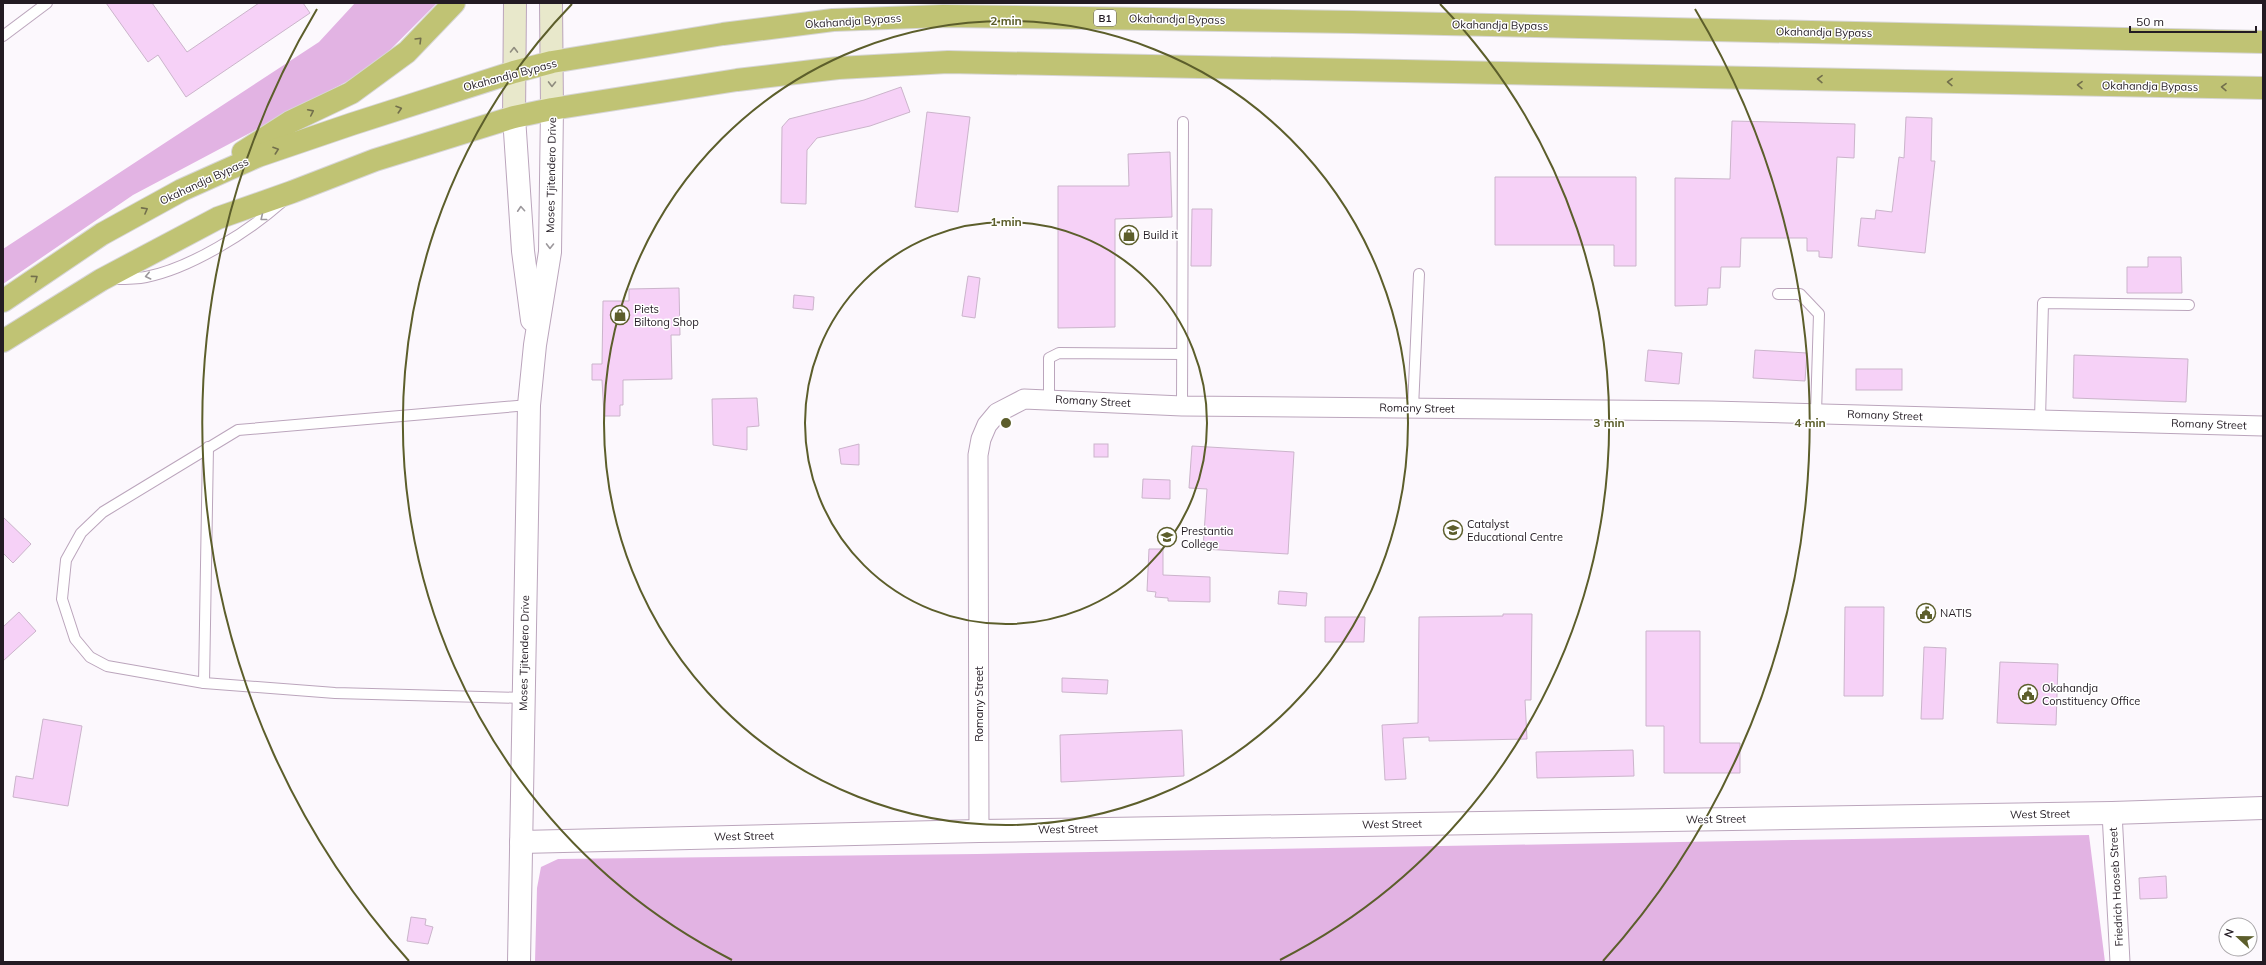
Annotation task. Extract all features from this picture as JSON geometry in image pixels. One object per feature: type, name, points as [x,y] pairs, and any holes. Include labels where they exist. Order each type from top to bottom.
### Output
[{"type":"highway","points":[[182,190],[290,122],[351,93],[407,52],[454,3]]},
{"type":"highway","name":"Okahandja Bypass","points":[[3,301],[102,234],[182,190],[258,156],[514,72],[552,62],[723,34],[833,20],[942,16],[1352,22],[2263,42]]},
{"type":"highway","name":"Okahandja Bypass","points":[[3,341],[101,280],[218,218],[292,192],[375,160],[514,117],[552,109],[737,80],[838,68],[948,62],[2263,88]]},
{"type":"main road","name":"Moses Tjitendero Drive","points":[[514,117],[515,3]]},
{"type":"main road","name":"Moses Tjitendero Drive","points":[[551,3],[552,109]]},
{"type":"street","name":"Moses Tjitendero Drive","points":[[519,962],[529,405],[535,345],[550,252],[552,109]]},
{"type":"street","name":"Moses Tjitendero Drive","points":[[514,117],[523,251],[535,345]]},
{"type":"street","name":"Romany Street","points":[[979,831],[978,455],[981,439],[987,425],[997,413],[1024,399],[1182,406],[1816,413],[2263,426]]},
{"type":"street","name":"West Street","points":[[521,842],[979,831],[2112,813],[2263,808]]},
{"type":"street","name":"Friedrich Haoseb Street","points":[[2112,813],[2120,962]]},
{"type":"lane","points":[[3,36],[47,3]]},
{"type":"lane","points":[[1182,406],[1183,122]]},
{"type":"lane","points":[[1413,408],[1419,274]]},
{"type":"lane","points":[[1778,294],[1800,294],[1819,314],[1816,413]]},
{"type":"lane","points":[[2040,419],[2043,303],[2189,305]]},
{"type":"lane","points":[[1049,399],[1049,358],[1059,353],[1181,354]]},
{"type":"lane","points":[[524,698],[335,693],[204,683],[107,666],[90,658],[75,640],[62,599],[62,593],[66,560],[81,533],[102,512],[208,446],[238,430],[529,405]]},
{"type":"lane","points":[[204,683],[208,446]]},
{"type":"shaded area","points":[[355,3],[437,3],[387,53],[348,81],[133,195],[3,284],[3,249],[319,42]]},
{"type":"shaded area","points":[[2089,835],[2105,962],[535,962],[537,888],[541,867],[558,859],[977,854]]},
{"type":"building","points":[[106,3],[152,3],[187,52],[259,3],[303,3],[310,13],[186,97],[158,55],[148,62]]},
{"type":"building","points":[[901,87],[910,112],[870,126],[817,138],[807,150],[806,204],[781,203],[782,127],[789,119],[864,100]]},
{"type":"building","points":[[927,112],[970,117],[958,212],[915,207]]},
{"type":"building","points":[[1906,117],[1932,118],[1931,161],[1935,161],[1925,253],[1858,246],[1861,218],[1875,219],[1876,210],[1892,212],[1899,157],[1904,158]]},
{"type":"building","points":[[1732,121],[1855,124],[1854,158],[1837,157],[1832,258],[1819,257],[1819,251],[1807,251],[1807,238],[1741,238],[1740,267],[1721,267],[1720,288],[1708,288],[1707,305],[1675,306],[1675,178],[1730,179]]},
{"type":"building","points":[[1170,152],[1172,217],[1115,219],[1115,327],[1058,328],[1058,186],[1129,186],[1128,154]]},
{"type":"building","points":[[1495,177],[1636,177],[1636,266],[1614,266],[1614,245],[1495,245]]},
{"type":"building","points":[[1192,209],[1212,209],[1211,266],[1191,266]]},
{"type":"building","points":[[2148,257],[2181,257],[2182,293],[2127,293],[2127,267],[2148,267]]},
{"type":"building","points":[[968,276],[980,278],[975,318],[962,316]]},
{"type":"building","points":[[679,288],[680,335],[671,335],[672,379],[623,380],[623,405],[620,405],[620,416],[604,416],[602,380],[592,380],[592,364],[602,364],[603,301],[629,301],[629,289]]},
{"type":"building","points":[[794,295],[814,297],[813,310],[793,308]]},
{"type":"building","points":[[1648,350],[1682,353],[1679,384],[1645,381]]},
{"type":"building","points":[[1755,350],[1807,353],[1805,381],[1753,378]]},
{"type":"building","points":[[2074,355],[2188,359],[2186,402],[2073,398]]},
{"type":"building","points":[[1856,369],[1902,369],[1902,390],[1856,390]]},
{"type":"building","points":[[757,398],[759,426],[747,427],[747,450],[713,445],[712,399]]},
{"type":"building","points":[[859,444],[859,465],[841,464],[839,449]]},
{"type":"building","points":[[1094,444],[1108,444],[1108,457],[1094,457]]},
{"type":"building","points":[[1192,446],[1294,452],[1288,554],[1203,549],[1207,489],[1189,488]]},
{"type":"building","points":[[1143,479],[1170,480],[1170,499],[1142,498]]},
{"type":"building","points":[[3,517],[31,544],[13,563],[3,553]]},
{"type":"building","points":[[1149,549],[1163,549],[1163,575],[1210,577],[1210,602],[1168,601],[1168,598],[1155,597],[1156,592],[1147,591]]},
{"type":"building","points":[[1279,591],[1307,593],[1306,606],[1278,604]]},
{"type":"building","points":[[1845,607],[1884,607],[1883,696],[1844,696]]},
{"type":"building","points":[[19,612],[36,631],[3,661],[3,627]]},
{"type":"building","points":[[1503,614],[1532,614],[1531,700],[1525,700],[1527,739],[1429,741],[1429,737],[1403,738],[1406,779],[1385,780],[1382,725],[1418,723],[1419,617],[1503,616]]},
{"type":"building","points":[[1325,617],[1365,617],[1364,642],[1325,642]]},
{"type":"building","points":[[1646,631],[1700,631],[1700,743],[1740,743],[1740,773],[1664,773],[1664,726],[1646,726]]},
{"type":"building","points":[[1924,647],[1946,648],[1943,719],[1921,719]]},
{"type":"building","name":"Okahandja Constituency Office","points":[[2000,662],[2058,664],[2056,725],[1997,723]]},
{"type":"building","points":[[1062,678],[1108,680],[1107,694],[1062,692]]},
{"type":"building","points":[[43,719],[82,726],[68,806],[13,797],[16,776],[33,779]]},
{"type":"building","points":[[1182,730],[1184,776],[1061,782],[1060,735]]},
{"type":"building","points":[[1633,750],[1634,776],[1537,778],[1536,752]]},
{"type":"building","points":[[2166,876],[2167,898],[2140,899],[2139,878]]},
{"type":"building","points":[[411,917],[426,919],[425,925],[433,927],[428,944],[407,941]]},
{"type":"place","name":"Build it","points":[[1129,235]]},
{"type":"place","name":"Piets Biltong Shop","points":[[620,315]]},
{"type":"place","name":"Catalyst Educational Centre","points":[[1453,530]]},
{"type":"place","name":"Prestantia College","points":[[1167,537]]},
{"type":"place","name":"NATIS","points":[[1926,613]]},
{"type":"place","name":"Okahandja Constituency Office","points":[[2028,694]]}]
